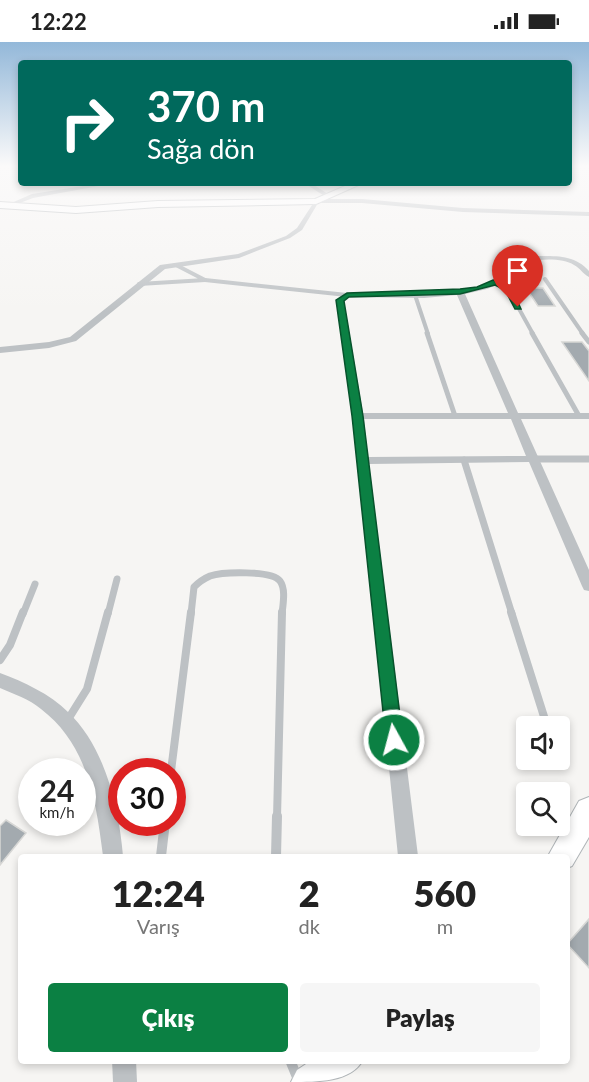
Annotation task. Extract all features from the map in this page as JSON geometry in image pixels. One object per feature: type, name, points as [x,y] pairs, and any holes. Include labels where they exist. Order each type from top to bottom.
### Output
[{"type":"street","points":[[0,350],[39,347],[73,339],[163,267],[239,256],[288,237],[300,229],[308,216]]},
{"type":"street","points":[[408,854],[358,416],[340,303],[347,295],[415,295],[479,289],[496,282],[498,273],[504,266],[542,258],[573,261],[589,275]]},
{"type":"street","points":[[460,292],[589,586]]},
{"type":"street","points":[[358,416],[584,416]]},
{"type":"street","points":[[363,461],[535,459]]},
{"type":"street","points":[[0,680],[46,702],[67,721],[88,750],[110,829],[113,854]]},
{"type":"street","points":[[563,854],[589,811]]},
{"type":"street","points":[[124,1064],[125,1082]]},
{"type":"street","points":[[309,1082],[339,1064]]},
{"type":"lane","points":[[176,265],[205,280]]},
{"type":"lane","points":[[545,279],[589,342]]},
{"type":"lane","points":[[139,284],[205,280],[347,295]]},
{"type":"lane","points":[[496,282],[508,289],[584,416]]},
{"type":"lane","points":[[415,295],[455,416]]},
{"type":"lane","points":[[535,459],[589,459]]},
{"type":"lane","points":[[464,460],[544,716]]},
{"type":"lane","points":[[173,758],[194,588],[201,580],[213,575],[270,575],[278,578],[283,586],[276,854]]},
{"type":"lane","points":[[67,721],[87,689],[117,579]]},
{"type":"lane","points":[[0,660],[10,645],[35,584]]},
{"type":"lane","points":[[161,854],[163,836]]},
{"type":"lane","points":[[292,1064],[299,1082]]},
{"type":"building","points":[[526,288],[543,288],[555,306],[538,306]]},
{"type":"building","points":[[562,342],[582,342],[589,351],[589,381]]},
{"type":"building","points":[[6,820],[18,828],[18,836],[24,836],[0,865],[0,826]]},
{"type":"building","points":[[589,919],[589,968],[570,947],[570,941]]},
{"type":"route","points":[[394,740],[358,416],[340,300],[347,295],[415,295],[460,292],[479,289],[496,282],[508,289],[518,307]]}]
